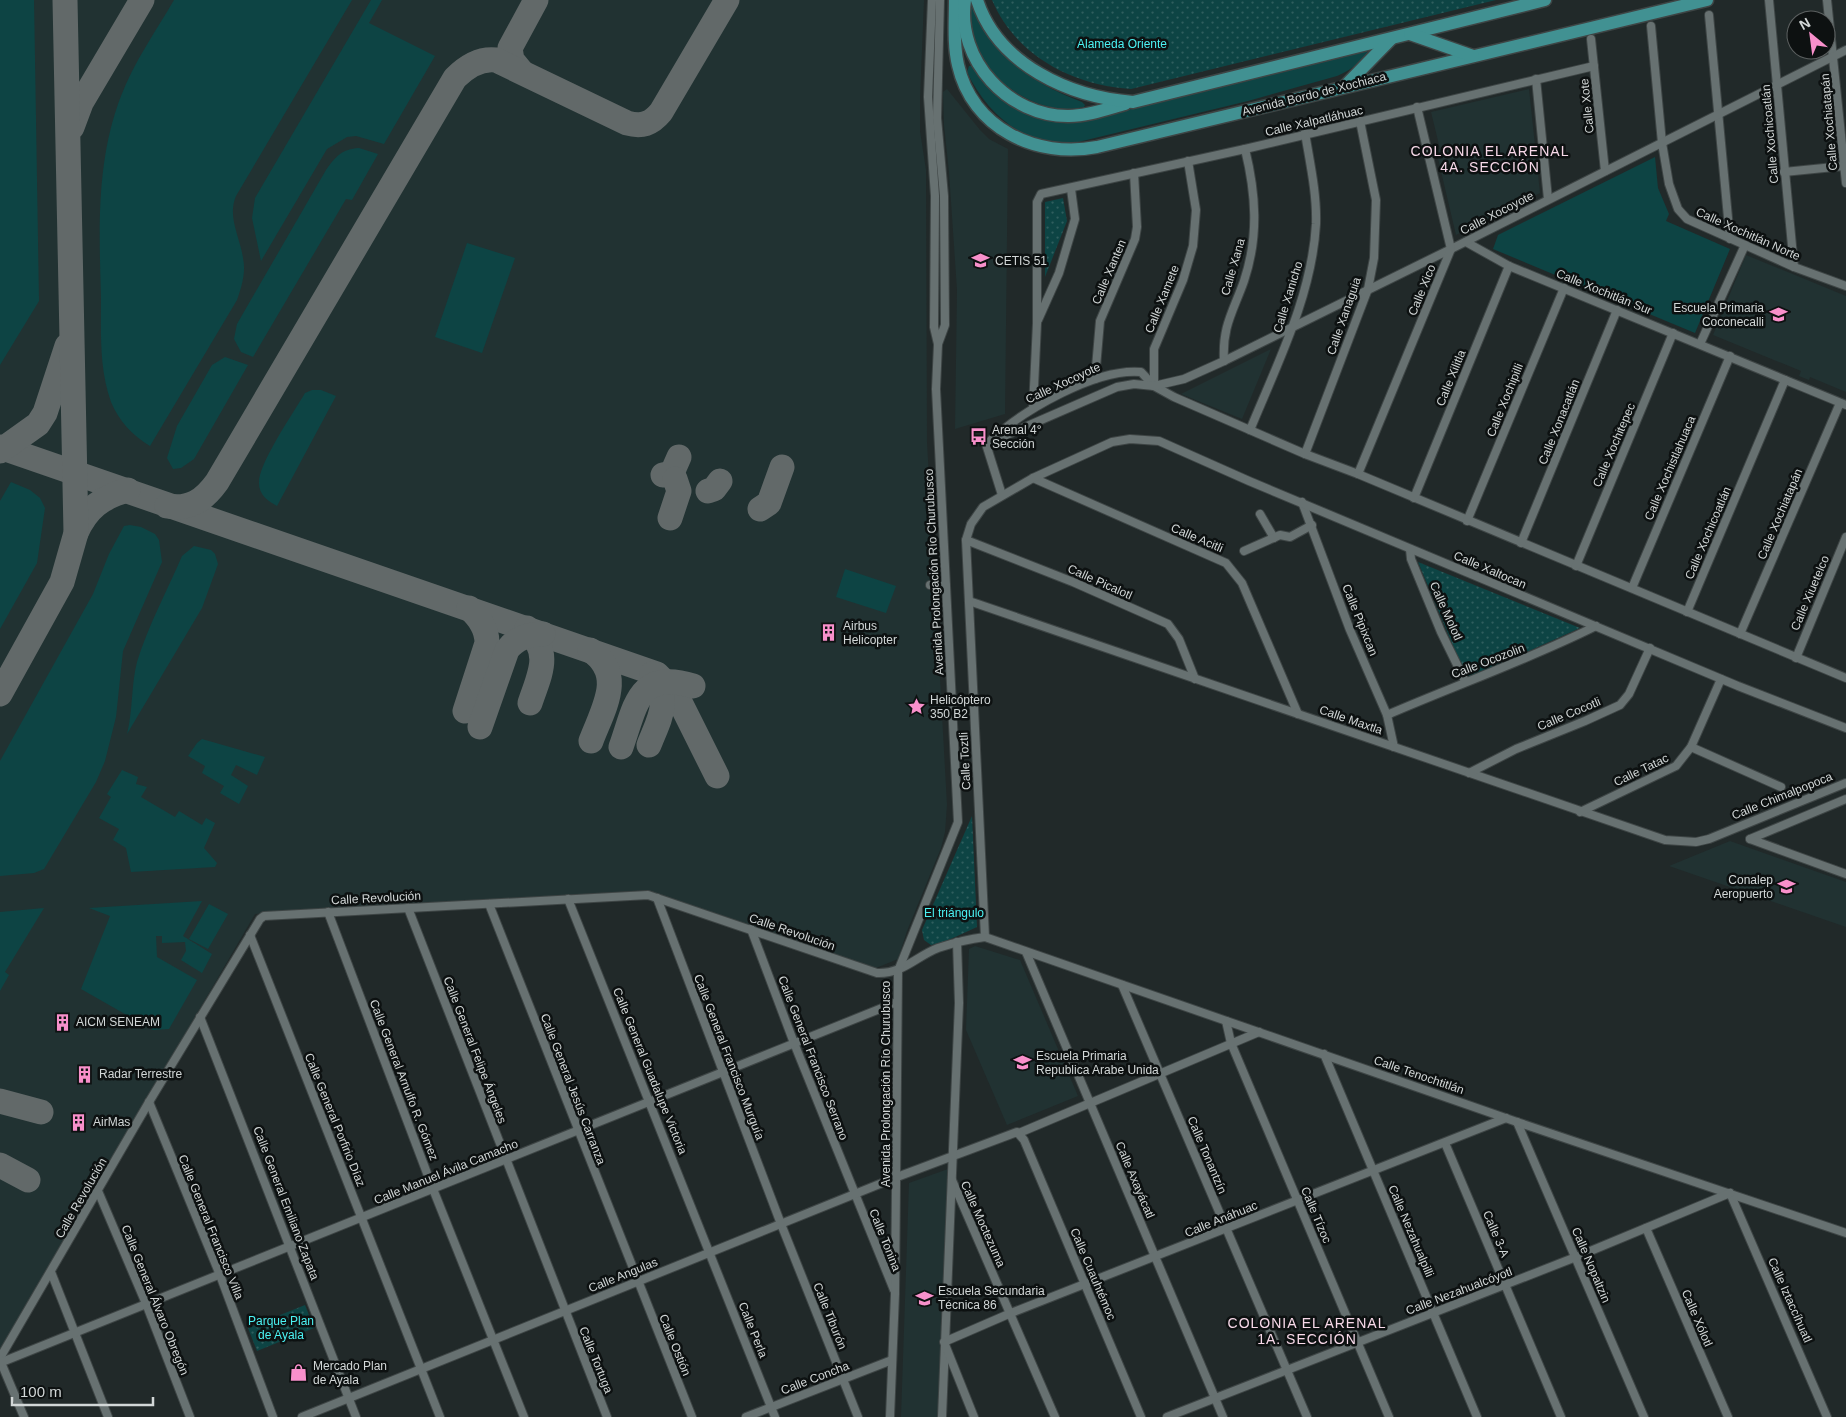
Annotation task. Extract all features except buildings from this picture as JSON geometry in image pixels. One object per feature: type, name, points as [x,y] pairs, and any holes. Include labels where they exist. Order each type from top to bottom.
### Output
[{"type":"main road","name":"Avenida Bordo de Xochiaca","points":[[956,0],[954,43],[958,65],[969,95],[980,110],[999,128],[1027,144],[1062,151],[1097,147],[1707,0]]},
{"type":"main road","points":[[965,0],[964,27],[974,59],[990,80],[1023,105],[1041,111],[1068,116],[1093,113],[1545,0]]},
{"type":"main road","points":[[977,0],[984,16],[999,38],[1039,73],[1061,85],[1086,95],[1133,102]]},
{"type":"main road","points":[[1410,34],[1474,57]]},
{"type":"main road","points":[[1346,86],[1391,39]]},
{"type":"main road","points":[[958,65],[974,59]]},
{"type":"street","name":"Avenida Prolongación Río Churubusco","points":[[890,1417],[895,1294],[898,971],[958,822],[936,389],[938,344],[934,327],[935,196],[928,96],[932,0]]},
{"type":"street","name":"Avenida Prolongación Río Churubusco","points":[[938,344],[945,325],[944,196],[937,118],[940,0]]},
{"type":"street","name":"Calle Xochicoatlán","points":[[1769,0],[1794,267]]},
{"type":"street","points":[[1709,15],[1720,112],[1730,239]]},
{"type":"street","name":"Calle Xochitlán Norte","points":[[1651,26],[1662,143],[1668,184],[1678,209],[1687,219],[1730,239],[1794,267],[1846,286]]},
{"type":"street","name":"Calle Xote","points":[[1592,39],[1605,171]]},
{"type":"street","name":"Calle Xocoyote","points":[[986,444],[1117,387],[1134,384],[1154,386],[1184,379],[1224,361],[1466,242],[1826,60]]},
{"type":"street","name":"Calle Xochiatapán","points":[[1834,60],[1846,183]]},
{"type":"street","name":"Calle Xalpatláhuac","points":[[1037,323],[1038,197],[1044,194],[1245,149],[1305,133],[1594,66]]},
{"type":"street","points":[[1536,79],[1548,199]]},
{"type":"street","points":[[1417,108],[1451,249]]},
{"type":"street","name":"Calle Xanaguia","points":[[1305,454],[1368,289],[1374,258],[1376,200],[1360,121]]},
{"type":"street","name":"Calle Xanicho","points":[[1250,430],[1292,327],[1308,278],[1316,224],[1316,203],[1305,133]]},
{"type":"street","name":"Calle Xana","points":[[1224,361],[1222,340],[1225,327],[1244,280],[1253,247],[1256,212],[1252,179],[1245,149]]},
{"type":"street","name":"Calle Xamete","points":[[1154,386],[1154,349],[1184,280],[1193,246],[1196,210],[1188,161]]},
{"type":"street","points":[[1784,172],[1844,166]]},
{"type":"street","name":"Calle Xanten","points":[[1095,379],[1100,321],[1135,239],[1137,227],[1134,173]]},
{"type":"street","points":[[1033,408],[1037,323],[1059,273],[1074,219],[1071,189]]},
{"type":"street","name":"Calle Xochitlán Sur","points":[[1466,242],[1509,266],[1843,404]]},
{"type":"street","points":[[1700,344],[1745,245]]},
{"type":"street","name":"Calle Xico","points":[[1358,474],[1451,249]]},
{"type":"street","name":"Calle Xilitla","points":[[1414,498],[1509,266]]},
{"type":"street","name":"Calle Xochipilli","points":[[1467,522],[1564,288]]},
{"type":"street","name":"Calle Xonacatlán","points":[[1521,543],[1617,310]]},
{"type":"street","name":"Calle Xochitepec","points":[[1576,566],[1673,333]]},
{"type":"street","name":"Calle Xochistlahuaca","points":[[1632,588],[1730,356]]},
{"type":"street","name":"Calle Xocoyote","points":[[986,444],[1008,424],[1033,408],[1095,379],[1115,372],[1141,372],[1154,386]]},
{"type":"street","name":"Calle Xochicoatlán","points":[[1687,612],[1785,380]]},
{"type":"street","points":[[1154,386],[1174,397],[1305,454],[1358,474],[1467,522],[1632,588],[1846,678]]},
{"type":"street","name":"Calle Xochiatapán","points":[[1740,634],[1843,404]]},
{"type":"street","name":"Calle Xaltocan","points":[[1034,478],[1098,447],[1125,439],[1159,441],[1249,482],[1302,502],[1721,679],[1846,728]]},
{"type":"street","points":[[986,444],[1002,495],[1034,478]]},
{"type":"street","name":"Calle Acitli","points":[[1034,478],[1226,563],[1232,568],[1242,583],[1298,714]]},
{"type":"street","name":"Calle Toztli","points":[[985,938],[966,540],[971,524],[983,507],[1002,495]]},
{"type":"street","name":"Calle Pipixcan","points":[[1302,502],[1350,630],[1387,715],[1394,747]]},
{"type":"street","points":[[1260,514],[1274,538]]},
{"type":"street","points":[[1244,551],[1282,534],[1290,537],[1312,525]]},
{"type":"street","name":"Calle Xiuetelco","points":[[1796,658],[1846,537]]},
{"type":"street","name":"Calle Picalotl","points":[[966,540],[1061,577],[1168,624],[1179,639],[1195,679]]},
{"type":"street","name":"Calle Molotl","points":[[1410,549],[1411,559],[1435,617],[1465,681]]},
{"type":"street","points":[[930,585],[946,586]]},
{"type":"street","name":"Calle Maxtla","points":[[969,601],[1580,812],[1678,842],[1696,842],[1727,830]]},
{"type":"street","name":"Calle Ocozolin","points":[[1387,715],[1465,681],[1526,658],[1596,626]]},
{"type":"street","name":"Calle Cocotli","points":[[1469,773],[1516,749],[1585,722],[1620,705],[1629,694],[1650,648]]},
{"type":"street","name":"Calle Tatac","points":[[1580,812],[1669,771],[1682,760],[1691,748],[1721,679]]},
{"type":"street","points":[[1691,748],[1781,787]]},
{"type":"street","name":"Calle Chimalpopoca","points":[[1727,830],[1846,783]]},
{"type":"street","points":[[1846,799],[1750,839],[1846,874]]},
{"type":"street","name":"Calle Revolución","points":[[1,1360],[149,1102],[262,916],[640,895],[657,898],[877,972],[898,971]]},
{"type":"street","name":"Calle General Guadalupe Victoria","points":[[568,898],[710,1252]]},
{"type":"street","name":"Calle General Francisco Murguía","points":[[657,898],[781,1224]]},
{"type":"street","name":"Calle General Jesús Carranza","points":[[489,904],[637,1282]]},
{"type":"street","name":"Calle General Felipe Ángeles","points":[[408,908],[564,1312]]},
{"type":"street","name":"Calle General Arnulfo R. Gómez","points":[[328,912],[433,1189],[524,1417]]},
{"type":"street","name":"Calle General Francisco Serrano","points":[[751,929],[854,1194]]},
{"type":"street","name":"Calle General Porfirio Díaz","points":[[250,935],[440,1417]]},
{"type":"street","points":[[898,971],[921,956],[957,942],[985,938]]},
{"type":"street","name":"Calle Tenochtitlán","points":[[985,938],[1517,1122],[1846,1233]]},
{"type":"street","points":[[942,1417],[959,1003],[957,942]]},
{"type":"street","name":"Calle Axayácatl","points":[[1026,952],[1223,1417]]},
{"type":"street","name":"Calle Tonantzín","points":[[1122,985],[1307,1417]]},
{"type":"street","name":"Calle Manuel Ávila Camacho","points":[[1,1360],[147,1306],[362,1217],[897,1002]]},
{"type":"street","name":"Calle General Emiliano Zapata","points":[[200,1017],[291,1246],[356,1417]]},
{"type":"street","name":"Calle Tízoc","points":[[1226,1021],[1231,1043],[1389,1417]]},
{"type":"street","name":"Calle Angulas","points":[[302,1417],[897,1177],[1012,1134],[1022,1136],[1090,1103],[1259,1032]]},
{"type":"street","name":"Calle Nezahualpilli","points":[[1324,1054],[1477,1417]]},
{"type":"street","name":"Calle General Francisco Villa","points":[[149,1102],[220,1275],[273,1417]]},
{"type":"street","name":"Calle Anáhuac","points":[[944,1342],[1011,1313],[1226,1230],[1506,1118]]},
{"type":"street","name":"Calle Nopaltzin","points":[[1517,1122],[1644,1417]]},
{"type":"street","name":"Calle Cuauhtémoc","points":[[1022,1136],[1141,1417]]},
{"type":"street","name":"Calle 3-A","points":[[1445,1143],[1562,1417]]},
{"type":"street","name":"Calle Moctezuma","points":[[951,1177],[1055,1417]]},
{"type":"street","name":"Calle General Álvaro Obregón","points":[[98,1192],[147,1306],[190,1417]]},
{"type":"street","name":"Calle Nezahualcóyotl","points":[[1167,1417],[1433,1313],[1730,1193]]},
{"type":"street","name":"Calle Iztaccíhuatl","points":[[1730,1193],[1827,1417]]},
{"type":"street","name":"Calle Tonina","points":[[854,1194],[895,1294]]},
{"type":"street","name":"Calle Tiburón","points":[[781,1224],[858,1417]]},
{"type":"street","name":"Calle Xólotl","points":[[1646,1228],[1728,1417]]},
{"type":"street","name":"Calle Perla","points":[[710,1252],[775,1417]]},
{"type":"street","points":[[51,1272],[108,1417]]},
{"type":"street","name":"Calle Ostión","points":[[637,1282],[692,1417]]},
{"type":"street","name":"Calle Tortuga","points":[[564,1312],[607,1417]]},
{"type":"street","points":[[944,1342],[974,1417]]},
{"type":"street","points":[[1,1360],[24,1417]]},
{"type":"street","name":"Calle Concha","points":[[746,1417],[892,1360]]},
{"type":"shaded area","points":[[0,0],[924,0],[920,131],[926,170],[927,442],[947,805],[945,832],[941,848],[907,931],[898,959],[876,968],[647,890],[255,914],[0,1352]]},
{"type":"shaded area","name":"CETIS 51","points":[[947,89],[989,139],[1008,149],[1005,414],[955,429],[957,290],[944,125],[943,92]]},
{"type":"shaded area","points":[[1529,89],[1540,193],[1456,235],[1436,150],[1440,149],[1431,112]]},
{"type":"shaded area","name":"Escuela Primaria Coconecalli","points":[[1746,255],[1846,296],[1846,392],[1810,377],[1809,380],[1799,376],[1801,371],[1713,335]]},
{"type":"shaded area","points":[[1271,349],[1242,419],[1181,394]]},
{"type":"shaded area","name":"Conalep Aeropuerto","points":[[1730,841],[1846,882],[1846,927],[1669,866]]},
{"type":"shaded area","name":"Escuela Primaria Republica Arabe Unida","points":[[975,946],[1020,960],[1078,1096],[1007,1125],[966,1030],[969,949]]},
{"type":"shaded area","name":"Escuela Secundaria Técnica 86","points":[[948,1169],[940,1417],[901,1417],[909,1183]]},
{"type":"green space","points":[[0,0],[34,0],[39,301],[0,365]]},
{"type":"green space","points":[[174,0],[352,0],[236,196],[233,219],[244,263],[239,295],[150,446],[132,433],[122,422],[111,402],[104,376],[101,337],[101,195],[107,145],[121,96],[139,59]]},
{"type":"green space","points":[[371,0],[382,0],[369,23],[435,56],[384,144],[356,136],[347,137],[327,149],[261,261],[252,218],[255,198]]},
{"type":"green space","name":"Alameda Oriente","points":[[992,0],[1496,0],[1131,89],[1088,81],[1067,74],[1048,64],[1031,52],[1016,37],[1002,20]]},
{"type":"green space","points":[[969,7],[972,8],[995,42],[1018,66],[1045,85],[1082,102],[1085,105],[1084,107],[1070,109],[1041,105],[1015,92],[1003,83],[984,62],[975,48],[971,32]]},
{"type":"green space","points":[[1366,50],[1368,53],[1361,60],[1337,76],[1248,101],[1070,144],[1036,139],[1008,124],[985,101],[967,72],[969,66],[973,66],[996,94],[1011,106],[1028,114],[1087,120]]},
{"type":"green space","points":[[359,148],[378,154],[352,200],[346,199],[253,357],[241,352],[234,339],[237,324],[326,170],[340,154]]},
{"type":"green space","points":[[1655,157],[1658,188],[1669,214],[1666,221],[1730,249],[1695,333],[1493,249],[1498,235]]},
{"type":"green space","points":[[1063,198],[1067,221],[1045,277],[1045,202]]},
{"type":"green space","points":[[467,243],[515,258],[482,353],[435,337]]},
{"type":"green space","points":[[225,357],[248,365],[194,459],[181,468],[173,469],[167,458],[177,426],[212,365]]},
{"type":"green space","points":[[312,390],[321,390],[336,396],[277,506],[267,500],[262,494],[259,487],[260,474],[270,451],[285,425],[305,393]]},
{"type":"green space","points":[[11,482],[30,490],[40,498],[45,508],[37,563],[0,629],[0,501]]},
{"type":"green space","points":[[124,526],[141,527],[155,534],[159,540],[162,562],[123,651],[116,717],[105,761],[96,782],[44,869],[34,873],[0,876],[0,761],[93,594],[109,554]]},
{"type":"green space","points":[[194,546],[211,550],[215,554],[218,564],[202,608],[127,734],[135,671],[141,649],[182,556]]},
{"type":"green space","points":[[1418,562],[1580,628],[1467,679]]},
{"type":"green space","points":[[845,569],[896,586],[886,613],[836,597]]},
{"type":"green space","points":[[202,739],[265,757],[257,775],[236,765],[231,775],[248,786],[239,804],[220,793],[224,786],[202,773],[205,766],[188,756]]},
{"type":"green space","points":[[122,770],[138,777],[136,784],[147,787],[141,797],[175,817],[179,811],[202,825],[206,818],[215,823],[204,848],[217,863],[215,867],[131,872],[126,848],[113,840],[119,829],[99,818],[111,797],[107,794]]},
{"type":"green space","name":"El triángulo","points":[[972,816],[977,927],[942,943],[931,945],[924,940],[922,930]]},
{"type":"green space","points":[[202,901],[183,936],[212,954],[202,973],[181,960],[186,951],[185,942],[162,943],[162,936],[156,936],[157,957],[197,980],[169,1029],[153,1030],[81,989],[110,916],[89,908]]},
{"type":"green space","points":[[209,904],[228,914],[208,949],[189,939]]},
{"type":"green space","points":[[44,908],[5,972],[9,975],[0,991],[0,912]]},
{"type":"green space","name":"Parque Plan de Ayala","points":[[305,1305],[314,1328],[257,1351],[248,1328]]},
{"type":"taxiway","points":[[0,694],[62,582],[76,533],[65,0]]},
{"type":"taxiway","points":[[72,127],[81,103],[142,0]]},
{"type":"taxiway","points":[[521,71],[512,60],[510,48],[536,0]]},
{"type":"taxiway","points":[[167,506],[190,505],[202,499],[217,482],[459,74],[484,60],[496,60],[627,123],[646,124],[661,112],[727,0]]},
{"type":"taxiway","points":[[0,451],[38,424],[45,413],[67,346]]},
{"type":"taxiway","points":[[0,447],[657,674],[675,692],[717,776]]},
{"type":"taxiway","points":[[663,475],[672,473],[679,457]]},
{"type":"taxiway","points":[[760,509],[769,503],[782,467]]},
{"type":"taxiway","points":[[670,518],[679,491],[675,479]]},
{"type":"taxiway","points":[[708,491],[714,489],[720,481]]},
{"type":"taxiway","points":[[76,533],[80,524],[96,505],[110,496],[128,490]]},
{"type":"taxiway","points":[[465,711],[487,643],[486,633],[482,624],[469,608]]},
{"type":"taxiway","points":[[527,628],[535,637],[542,655],[540,673],[530,703]]},
{"type":"taxiway","points":[[480,727],[507,650],[514,642],[523,637],[543,634]]},
{"type":"taxiway","points":[[590,650],[601,659],[607,670],[609,681],[605,704],[591,741]]},
{"type":"taxiway","points":[[649,745],[662,710],[661,693],[652,674]]},
{"type":"taxiway","points":[[621,747],[636,705],[642,694],[650,687],[661,682],[675,682],[693,686]]},
{"type":"taxiway","points":[[0,1101],[41,1112]]},
{"type":"taxiway","points":[[0,1165],[28,1180]]},
{"type":"place","name":"CETIS 51","points":[[981,261]]},
{"type":"place","name":"Escuela Primaria Coconecalli","points":[[1778,315]]},
{"type":"place","name":"Arenal 4° Sección","points":[[978,437]]},
{"type":"place","name":"Airbus Helicopter","points":[[829,633]]},
{"type":"place","name":"Helicóptero 350 B2","points":[[916,707]]},
{"type":"place","name":"Conalep Aeropuerto","points":[[1787,887]]},
{"type":"place","name":"AICM SENEAM","points":[[62,1022]]},
{"type":"place","name":"Escuela Primaria Republica Arabe Unida","points":[[1022,1063]]},
{"type":"place","name":"Radar Terrestre","points":[[85,1074]]},
{"type":"place","name":"AirMas","points":[[79,1122]]},
{"type":"place","name":"Escuela Secundaria Técnica 86","points":[[924,1298]]},
{"type":"place","name":"Mercado Plan de Ayala","points":[[299,1373]]},
{"type":"district","name":"COLONIA EL ARENAL 4A. SECCIÓN","points":[[1490,160]]},
{"type":"district","name":"COLONIA EL ARENAL 1A. SECCIÓN","points":[[1307,1332]]}]
